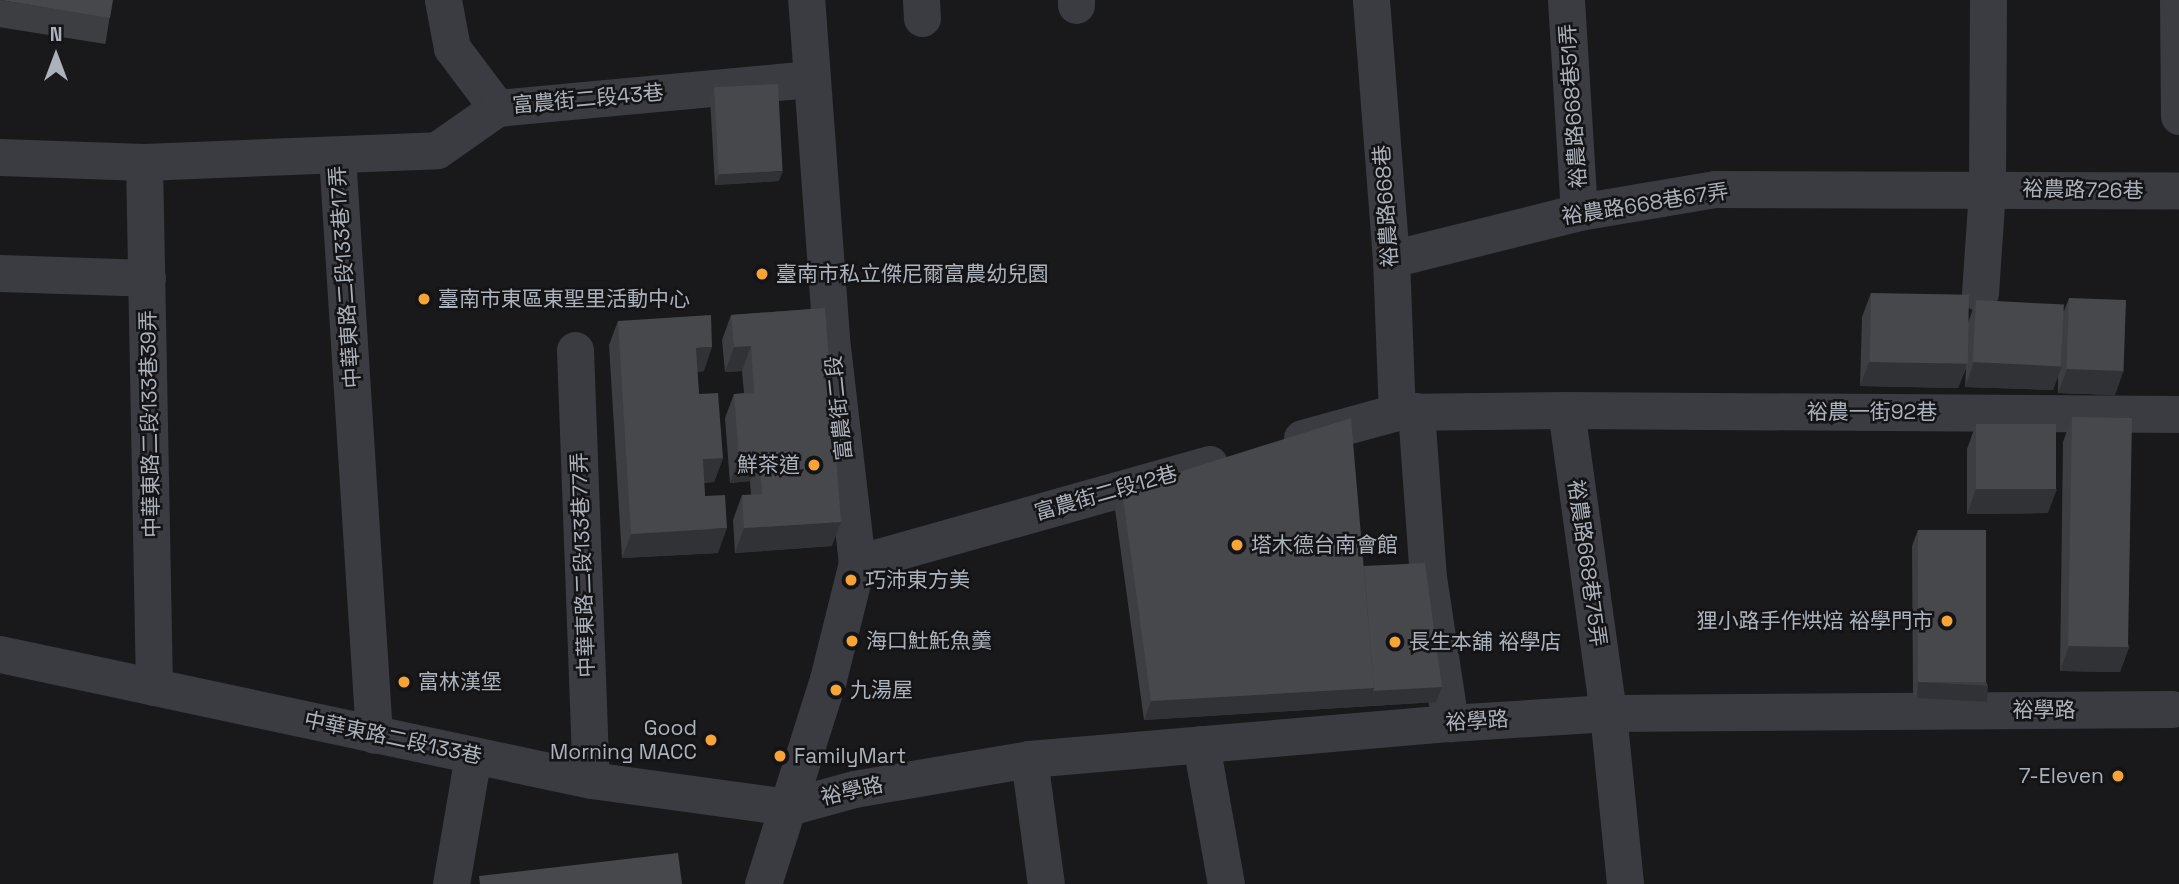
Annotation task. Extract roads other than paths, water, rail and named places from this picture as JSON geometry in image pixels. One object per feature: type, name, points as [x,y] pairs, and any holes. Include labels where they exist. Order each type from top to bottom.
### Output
[{"type":"street","points":[[443,0],[452,48],[497,108]]},
{"type":"street","name":"富農街二段","points":[[763,884],[789,807],[857,563],[831,337],[806,0]]},
{"type":"street","name":"裕農路668巷","points":[[1371,0],[1391,259],[1407,412],[1450,723]]},
{"type":"street","name":"裕農路668巷51弄","points":[[1566,0],[1579,212]]},
{"type":"street","points":[[1980,293],[1987,189],[1988,0]]},
{"type":"street","points":[[2178,0],[2179,116]]},
{"type":"street","name":"富農街二段43巷","points":[[337,155],[437,149],[497,108],[810,79]]},
{"type":"street","name":"中華東路二段133巷17弄","points":[[0,157],[144,162],[337,155],[374,735]]},
{"type":"street","name":"中華東路二段133巷39弄","points":[[144,162],[154,687]]},
{"type":"street","name":"裕農路668巷67弄","points":[[1391,259],[1579,212],[1714,189],[1987,189]]},
{"type":"street","name":"裕農路726巷","points":[[1987,189],[2179,191]]},
{"type":"street","points":[[0,273],[147,278]]},
{"type":"street","name":"中華東路二段133巷77弄","points":[[575,350],[591,780]]},
{"type":"street","points":[[1407,412],[1566,410]]},
{"type":"street","name":"裕農一街92巷","points":[[1566,410],[2179,414]]},
{"type":"street","name":"裕農路668巷75弄","points":[[1566,410],[1608,713],[1625,884]]},
{"type":"street","name":"富農街二段12巷","points":[[857,563],[1252,452],[1407,412]]},
{"type":"street","name":"中華東路二段133巷","points":[[0,654],[591,780],[789,807]]},
{"type":"street","name":"裕學路","points":[[789,807],[854,789],[1029,759],[1450,723],[1608,713],[2176,710]]},
{"type":"street","points":[[1201,744],[1226,884]]},
{"type":"street","points":[[451,884],[473,755]]},
{"type":"street","points":[[1029,759],[1046,884]]},
{"type":"place","name":"臺南市私立傑尼爾富農幼兒園","points":[[762,274]]},
{"type":"place","name":"臺南市東區東聖里活動中心","points":[[424,299]]},
{"type":"place","name":"鮮茶道","points":[[814,465]]},
{"type":"place","name":"塔木德台南會館","points":[[1237,545]]},
{"type":"place","name":"巧沛東方美","points":[[851,580]]},
{"type":"place","name":"狸小路手作烘焙 裕學門市","points":[[1947,621]]},
{"type":"place","name":"海口𩵚魠魚羹","points":[[852,641]]},
{"type":"place","name":"長生本舖 裕學店","points":[[1395,642]]},
{"type":"place","name":"富林漢堡","points":[[404,682]]},
{"type":"place","name":"九湯屋","points":[[836,690]]},
{"type":"place","name":"Good Morning MACC","points":[[711,740]]},
{"type":"place","name":"FamilyMart","points":[[780,756]]},
{"type":"place","name":"7-Eleven","points":[[2118,776]]}]
